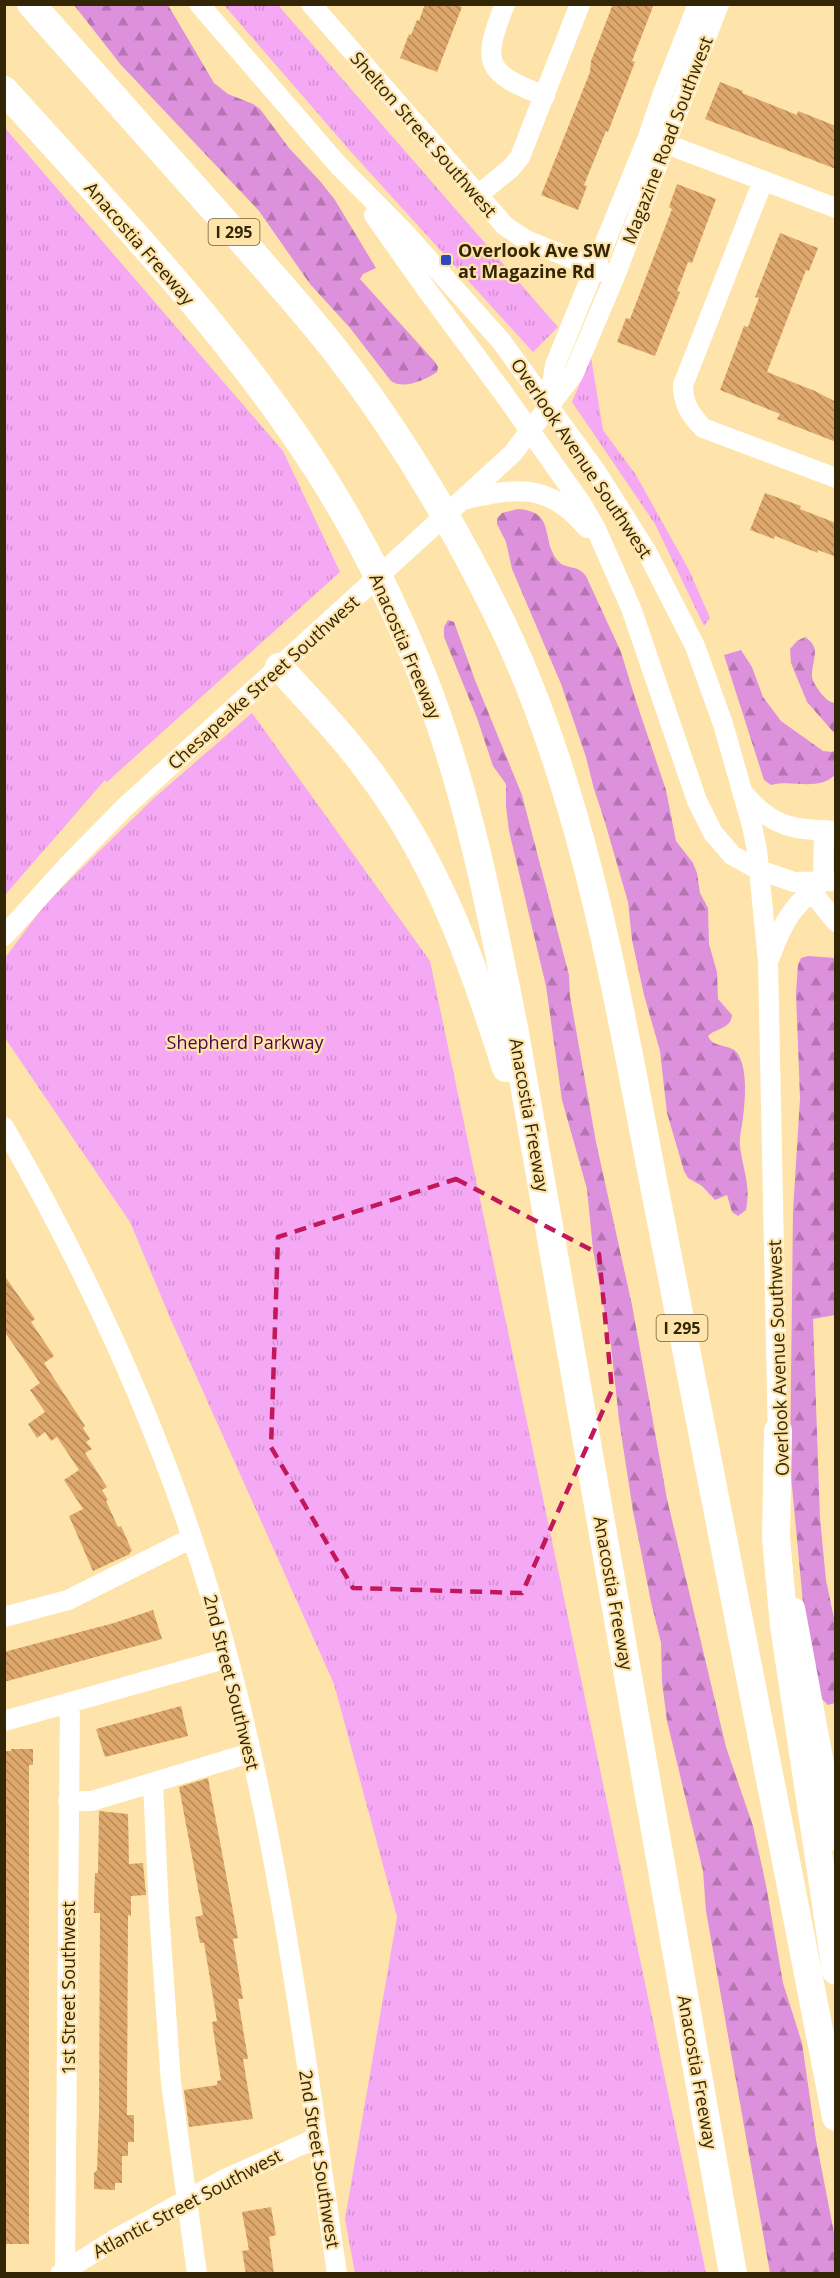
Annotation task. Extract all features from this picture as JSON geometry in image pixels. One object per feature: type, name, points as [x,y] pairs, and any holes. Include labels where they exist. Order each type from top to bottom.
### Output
[{"type":"highway","name":"I 295","points":[[31,4],[316,327],[359,383],[419,473],[468,557],[506,632],[535,703],[567,794],[592,891],[671,1272],[836,2117]]},
{"type":"highway","name":"Anacostia Freeway","points":[[4,90],[144,247],[243,364],[302,445],[355,534],[399,620],[442,729],[484,878],[517,1044],[733,2274]]},
{"type":"highway","points":[[279,667],[328,721],[377,782],[411,833],[446,900],[473,965],[508,1075],[564,1309]]},
{"type":"highway","points":[[778,1431],[776,1538],[784,1626],[836,1971]]},
{"type":"street","name":"Overlook Avenue Southwest","points":[[199,4],[339,166],[471,304],[515,359],[631,525],[682,617],[720,713],[752,826],[759,870],[768,962],[778,1431],[791,1584],[836,1841]]},
{"type":"street","name":"Shelton Street Southwest","points":[[311,4],[506,226],[515,234],[615,276]]},
{"type":"street","points":[[505,4],[492,39],[491,58],[494,67],[509,82],[544,96]]},
{"type":"street","points":[[478,195],[516,163],[580,4]]},
{"type":"street","name":"Magazine Road Southwest","points":[[548,406],[573,375],[615,276],[657,141],[663,93],[698,4]]},
{"type":"street","name":"Magazine Road Southwest","points":[[548,406],[555,365],[595,268],[657,141],[719,4]]},
{"type":"street","points":[[657,141],[836,208]]},
{"type":"street","name":"Overlook Avenue Southwest","points":[[339,166],[580,502],[605,548],[631,609],[701,812],[713,833],[726,849],[759,870]]},
{"type":"street","points":[[763,181],[683,385],[684,401],[688,412],[703,428],[836,478]]},
{"type":"street","name":"Chesapeake Street Southwest","points":[[4,936],[96,835],[513,453],[548,406]]},
{"type":"street","points":[[462,500],[507,491],[536,492],[572,511],[605,548]]},
{"type":"street","points":[[743,792],[762,813],[780,824],[800,829],[830,830],[823,884],[836,922]]},
{"type":"street","points":[[759,870],[794,882],[823,884]]},
{"type":"street","points":[[768,962],[785,921],[798,903],[823,884]]},
{"type":"street","name":"2nd Street Southwest","points":[[4,1127],[55,1219],[108,1328],[162,1456],[192,1538],[228,1658],[282,1910],[337,2274]]},
{"type":"street","points":[[4,1617],[68,1600],[192,1538]]},
{"type":"street","points":[[4,1721],[228,1658]]},
{"type":"street","name":"1st Street Southwest","points":[[63,2272],[70,1703]]},
{"type":"street","points":[[68,1801],[92,1801],[250,1753]]},
{"type":"street","points":[[153,1783],[171,2084],[197,2274]]},
{"type":"street","name":"Atlantic Street Southwest","points":[[63,2272],[117,2238],[187,2200],[252,2166],[317,2138]]},
{"type":"highlighted area","points":[[456,1179],[599,1254],[612,1390],[522,1593],[353,1588],[271,1447],[278,1237]]},
{"type":"green space","points":[[74,5],[168,5],[214,83],[228,94],[260,109],[289,148],[335,200],[376,268],[363,274],[360,279],[435,362],[438,367],[437,372],[420,381],[408,384],[396,384],[391,381],[350,328],[310,284],[259,211],[121,65]]},
{"type":"green space","points":[[224,5],[278,5],[558,327],[533,352],[352,153]]},
{"type":"green space","points":[[5,128],[283,451],[340,572],[107,782],[105,780],[5,895]]},
{"type":"green space","points":[[591,357],[603,430],[636,475],[689,570],[710,618],[704,626],[655,524],[572,402]]},
{"type":"green space","points":[[518,509],[538,515],[543,521],[553,553],[558,561],[583,572],[586,576],[621,652],[666,790],[676,841],[693,863],[700,893],[708,908],[709,944],[717,972],[718,999],[732,1015],[726,1026],[708,1036],[714,1043],[731,1048],[738,1054],[745,1077],[740,1143],[747,1201],[746,1210],[738,1216],[732,1212],[727,1195],[715,1200],[702,1186],[688,1178],[684,1171],[667,1113],[660,1051],[644,995],[632,940],[628,902],[586,757],[561,684],[512,569],[506,542],[497,524],[497,518],[502,513]]},
{"type":"green space","points":[[448,620],[454,622],[522,795],[569,975],[570,996],[596,1142],[632,1305],[667,1499],[726,1747],[753,1826],[783,1983],[802,2043],[816,2140],[835,2238],[835,2273],[770,2273],[706,1911],[703,1871],[667,1721],[662,1682],[661,1643],[633,1511],[619,1420],[611,1346],[593,1250],[587,1189],[562,1100],[546,986],[509,831],[506,784],[493,766],[477,718],[444,637],[444,627]]},
{"type":"green space","points":[[805,637],[815,650],[812,675],[814,682],[825,698],[835,703],[835,734],[807,702],[791,663],[790,649],[797,641]]},
{"type":"green space","points":[[741,650],[752,667],[763,697],[781,721],[823,751],[835,750],[835,775],[828,780],[813,784],[771,785],[764,780],[724,655]]},
{"type":"green space","name":"Shepherd Parkway","points":[[252,713],[430,961],[706,2273],[355,2273],[345,2219],[397,1917],[334,1684],[171,1320],[130,1222],[5,1038],[5,958],[46,903],[154,798]]},
{"type":"green space","points":[[808,956],[835,958],[835,1315],[813,1319],[820,1518],[826,1580],[836,1628],[835,1703],[828,1705],[821,1698],[804,1614],[790,1465],[793,1211],[800,1098],[796,993],[798,965],[801,958]]},
{"type":"building","points":[[425,4],[453,4],[462,7],[437,72],[400,58],[409,34],[411,35],[417,20],[419,21]]},
{"type":"building","points":[[613,4],[654,4],[608,132],[606,131],[584,185],[587,186],[578,210],[541,195],[590,72],[591,61]]},
{"type":"building","points":[[720,82],[797,115],[798,111],[836,126],[836,169],[705,119]]},
{"type":"building","points":[[677,184],[716,199],[692,263],[688,262],[677,291],[680,292],[655,356],[617,342],[626,318],[630,319],[672,209],[669,207]]},
{"type":"building","points":[[780,233],[818,248],[809,271],[806,270],[767,372],[836,402],[836,442],[777,419],[780,414],[720,390],[744,326],[748,327],[759,298],[755,297]]},
{"type":"building","points":[[765,493],[801,506],[800,509],[836,523],[836,557],[750,530]]},
{"type":"building","points":[[4,1275],[35,1319],[31,1322],[54,1356],[44,1363],[85,1426],[83,1428],[90,1439],[86,1442],[92,1449],[85,1453],[107,1487],[102,1490],[108,1500],[106,1501],[132,1551],[93,1571],[69,1516],[83,1509],[64,1480],[79,1470],[57,1437],[51,1441],[45,1432],[37,1438],[28,1424],[45,1412],[30,1390],[40,1383],[4,1331]]},
{"type":"building","points":[[153,1610],[162,1639],[4,1682],[4,1652],[114,1623]]},
{"type":"building","points":[[181,1706],[188,1736],[105,1757],[96,1729]]},
{"type":"building","points":[[11,1749],[33,1749],[33,1765],[29,1765],[29,2244],[4,2244],[4,1751],[11,1751]]},
{"type":"building","points":[[208,1778],[238,1938],[233,1939],[243,1999],[238,1999],[248,2059],[243,2059],[253,2119],[189,2127],[184,2090],[217,2085],[217,2081],[221,2080],[212,2022],[217,2021],[204,1943],[200,1943],[195,1917],[203,1915],[179,1787]]},
{"type":"building","points":[[99,1811],[128,1814],[129,1864],[143,1863],[146,1895],[131,1896],[131,1916],[128,1915],[127,2115],[134,2115],[134,2142],[128,2142],[128,2156],[122,2156],[122,2183],[115,2183],[115,2190],[94,2189],[99,2114],[100,1913],[94,1913],[94,1900],[95,1873],[98,1873]]},
{"type":"building","points":[[271,2207],[276,2235],[269,2237],[274,2274],[246,2274],[242,2251],[249,2250],[242,2212]]},
{"type":"place","name":"Overlook Ave SW at Magazine Rd","points":[[446,260]]}]
